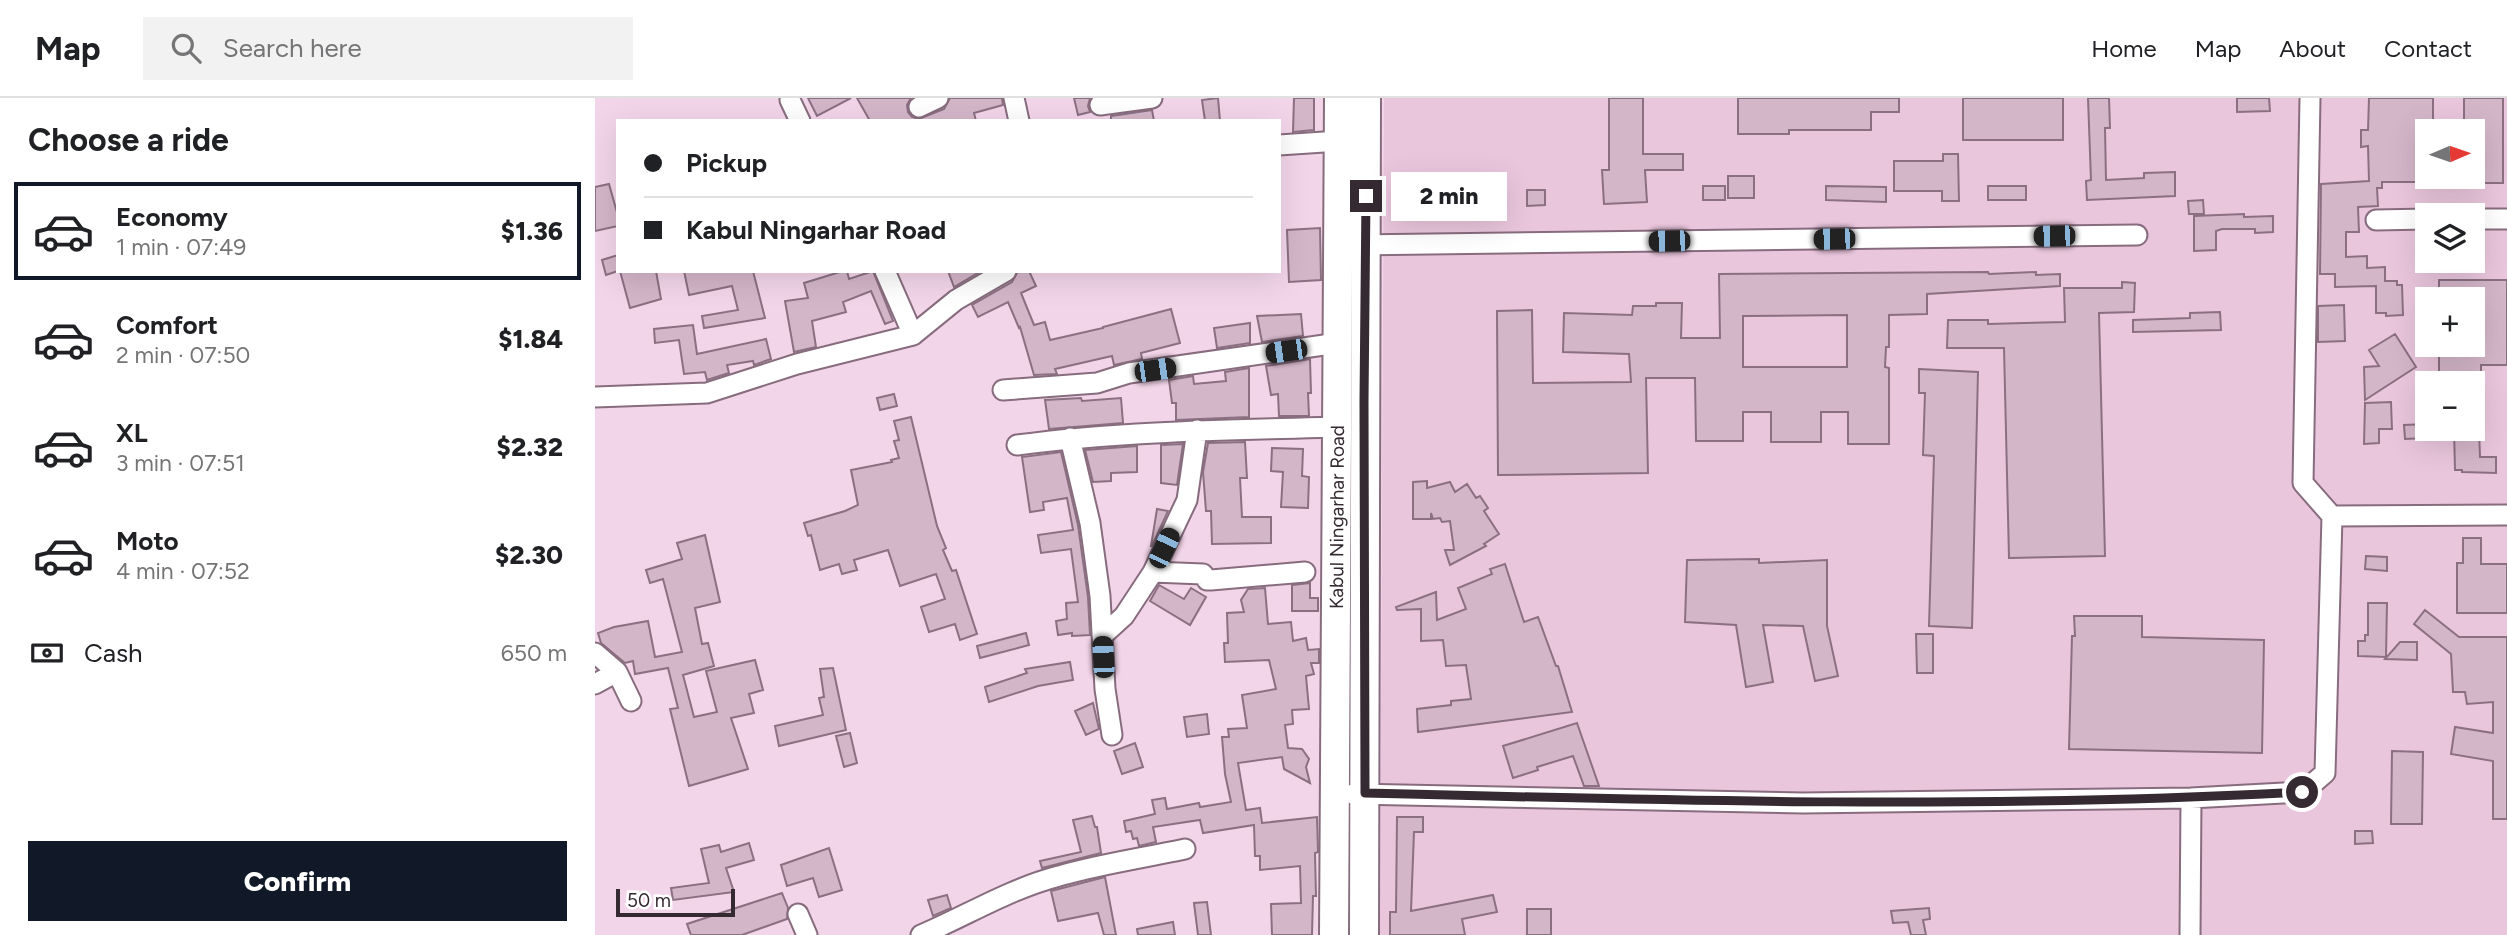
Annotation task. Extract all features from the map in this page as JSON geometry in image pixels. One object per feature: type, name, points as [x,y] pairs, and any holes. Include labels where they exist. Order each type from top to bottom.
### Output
[{"type":"highway","name":"Kabul Ningarhar Road","points":[[1339,98],[1339,141],[1352,245],[1364,401],[1364,935]]},
{"type":"highway","name":"Kabul Ningarhar Road","points":[[1334,935],[1338,344],[1352,245],[1366,98]]},
{"type":"street","points":[[919,107],[938,98]]},
{"type":"street","points":[[1014,98],[1019,119]]},
{"type":"street","points":[[1100,105],[1152,98]]},
{"type":"street","points":[[1335,794],[1803,803],[2190,798],[2302,792],[2325,773],[2332,516],[2303,483],[2310,98]]},
{"type":"street","points":[[790,100],[799,119]]},
{"type":"street","points":[[1281,145],[1339,141]]},
{"type":"street","points":[[2376,220],[2415,219]]},
{"type":"street","points":[[2485,219],[2507,219]]},
{"type":"street","points":[[1352,245],[2137,235]]},
{"type":"street","points":[[886,273],[913,335]]},
{"type":"street","points":[[595,397],[707,393],[797,364],[913,335],[956,300],[1003,273]]},
{"type":"street","points":[[1003,390],[1097,383],[1129,373],[1338,344]]},
{"type":"street","points":[[1017,445],[1070,438],[1197,430],[1338,427]]},
{"type":"street","points":[[1102,636],[1124,616],[1153,572],[1187,500],[1197,430]]},
{"type":"street","points":[[1070,438],[1090,523],[1100,596],[1105,689],[1112,735]]},
{"type":"street","points":[[2332,516],[2507,515]]},
{"type":"street","points":[[1153,572],[1203,574],[1207,580],[1305,572]]},
{"type":"street","points":[[595,653],[617,672],[631,701]]},
{"type":"street","points":[[595,684],[617,672]]},
{"type":"street","points":[[2190,798],[2190,935]]},
{"type":"street","points":[[921,935],[965,917],[989,901],[1058,876],[1185,849]]},
{"type":"street","points":[[798,914],[807,935]]},
{"type":"shaded area","points":[[1384,98],[2507,98],[2507,935],[1380,935]]},
{"type":"building","points":[[808,98],[851,98],[817,116]]},
{"type":"building","points":[[857,98],[911,98],[907,105],[908,112],[919,119],[869,119]]},
{"type":"building","points":[[950,98],[1002,98],[1003,105],[974,113],[976,119],[919,119],[944,109]]},
{"type":"building","points":[[1074,98],[1090,98],[1090,112],[1078,115]]},
{"type":"building","points":[[1218,98],[1220,119],[1205,119],[1202,100]]},
{"type":"building","points":[[1294,98],[1314,98],[1314,130],[1293,132]]},
{"type":"building","points":[[1609,98],[1643,98],[1643,154],[1683,154],[1683,170],[1645,170],[1647,202],[1604,204],[1602,170],[1609,170]]},
{"type":"building","points":[[1738,98],[1899,98],[1899,112],[1871,112],[1871,130],[1789,130],[1789,134],[1738,134]]},
{"type":"building","points":[[1963,98],[2063,98],[2063,140],[1963,140]]},
{"type":"building","points":[[2088,98],[2109,98],[2110,128],[2105,128],[2106,180],[2144,178],[2144,173],[2175,172],[2175,196],[2087,200],[2086,181],[2091,180]]},
{"type":"building","points":[[2237,98],[2269,98],[2270,111],[2237,112]]},
{"type":"building","points":[[2369,98],[2433,98],[2433,119],[2415,119],[2415,182],[2382,182],[2382,188],[2377,188],[2378,206],[2358,207],[2359,232],[2346,232],[2346,257],[2367,256],[2367,268],[2385,267],[2385,281],[2397,281],[2397,285],[2402,285],[2403,315],[2386,316],[2386,313],[2376,313],[2376,286],[2335,287],[2335,274],[2320,274],[2321,184],[2369,181],[2368,146],[2361,147],[2361,130],[2368,130]]},
{"type":"building","points":[[2464,98],[2503,98],[2503,183],[2485,183],[2485,119],[2464,119]]},
{"type":"building","points":[[1152,110],[1154,119],[1111,119],[1111,116]]},
{"type":"building","points":[[1943,154],[1958,154],[1959,201],[1942,201],[1942,191],[1894,191],[1894,161],[1943,161]]},
{"type":"building","points":[[1728,176],[1754,176],[1754,198],[1728,198]]},
{"type":"building","points":[[609,184],[616,209],[616,226],[595,231],[595,187]]},
{"type":"building","points":[[1703,186],[1725,186],[1725,200],[1703,200]]},
{"type":"building","points":[[1826,186],[1886,187],[1886,202],[1826,200]]},
{"type":"building","points":[[1988,186],[2026,186],[2026,200],[1988,200]]},
{"type":"building","points":[[1527,190],[1545,190],[1545,205],[1527,206]]},
{"type":"building","points":[[2203,200],[2204,214],[2189,214],[2188,201]]},
{"type":"building","points":[[2244,214],[2244,217],[2273,216],[2273,232],[2222,229],[2216,231],[2216,250],[2194,251],[2194,216]]},
{"type":"building","points":[[1320,228],[1321,280],[1289,282],[1287,230]]},
{"type":"building","points":[[616,256],[616,272],[606,275],[602,260]]},
{"type":"building","points":[[2036,272],[2036,275],[2060,274],[2060,286],[1927,294],[1927,314],[1889,315],[1889,347],[1886,347],[1885,367],[1889,368],[1889,444],[1848,444],[1848,412],[1821,412],[1821,442],[1771,442],[1771,412],[1743,412],[1743,441],[1696,441],[1695,378],[1646,378],[1648,473],[1498,475],[1497,311],[1532,310],[1533,383],[1631,382],[1629,354],[1563,352],[1564,313],[1632,315],[1633,306],[1682,303],[1681,338],[1720,338],[1719,274]],"holes":[[[1847,315],[1847,367],[1743,367],[1743,316]]]},
{"type":"building","points":[[621,273],[656,273],[661,299],[630,308]]},
{"type":"building","points":[[684,273],[754,273],[765,318],[704,328],[702,316],[738,310],[732,286],[689,295]]},
{"type":"building","points":[[836,273],[848,273],[849,279],[874,273],[893,321],[885,324],[871,291],[843,302],[846,312],[812,321],[816,347],[794,352],[785,301],[808,298],[804,283]]},
{"type":"building","points":[[949,273],[978,273],[954,287]]},
{"type":"building","points":[[1017,273],[1030,273],[1036,286],[1021,293],[1034,325],[1045,322],[1050,340],[1171,309],[1180,343],[1141,353],[1142,359],[1114,365],[1112,356],[1055,369],[1057,374],[1034,375],[1020,327],[1008,302],[978,317],[972,305],[1012,282]]},
{"type":"building","points":[[2439,280],[2507,280],[2507,365],[2481,365],[2481,371],[2439,371],[2439,357],[2485,357],[2485,287],[2439,287]]},
{"type":"building","points":[[2122,282],[2135,283],[2134,312],[2099,313],[2105,556],[2009,558],[2004,348],[1947,348],[1948,320],[1988,320],[1988,324],[2065,322],[2064,288],[2122,288]]},
{"type":"building","points":[[2344,305],[2345,341],[2318,342],[2318,306]]},
{"type":"building","points":[[2220,312],[2221,330],[2133,332],[2133,320],[2190,318],[2190,313]]},
{"type":"building","points":[[1301,314],[1303,336],[1262,342],[1257,316]]},
{"type":"building","points":[[1250,323],[1250,343],[1217,348],[1214,328]]},
{"type":"building","points":[[693,325],[697,354],[766,339],[771,359],[754,365],[753,361],[727,365],[729,373],[707,380],[705,372],[684,374],[679,340],[655,343],[654,329]]},
{"type":"building","points":[[2395,334],[2416,367],[2365,400],[2364,367],[2379,366],[2369,350]]},
{"type":"building","points":[[1310,359],[1309,416],[1279,416],[1278,394],[1271,395],[1266,366]]},
{"type":"building","points":[[1249,368],[1249,417],[1176,420],[1176,403],[1172,403],[1169,380],[1193,376],[1194,384],[1226,381],[1225,372]]},
{"type":"building","points":[[1919,369],[1978,372],[1972,628],[1929,626],[1934,456],[1923,455],[1925,393],[1919,393]]},
{"type":"building","points":[[894,394],[897,406],[880,410],[877,398]]},
{"type":"building","points":[[1081,398],[1082,401],[1121,398],[1123,423],[1049,429],[1045,400]]},
{"type":"building","points":[[2391,402],[2392,429],[2379,429],[2379,443],[2364,444],[2365,403]]},
{"type":"building","points":[[911,417],[937,526],[946,548],[943,550],[952,571],[956,570],[977,634],[960,640],[955,624],[929,632],[921,607],[945,599],[936,574],[900,586],[888,550],[854,560],[857,570],[842,574],[839,564],[820,570],[811,535],[808,536],[804,523],[858,505],[851,470],[892,462],[891,460],[899,458],[894,441],[899,440],[894,421]]},
{"type":"building","points":[[2404,425],[2415,425],[2415,439],[2405,439]]},
{"type":"building","points":[[2454,441],[2479,441],[2480,457],[2496,457],[2496,473],[2455,470]]},
{"type":"building","points":[[1245,442],[1247,478],[1240,478],[1242,517],[1271,517],[1271,543],[1212,544],[1211,511],[1206,511],[1203,472],[1208,443]]},
{"type":"building","points":[[1183,444],[1177,485],[1161,483],[1161,445]]},
{"type":"building","points":[[1137,446],[1137,472],[1111,473],[1111,481],[1093,482],[1085,450]]},
{"type":"building","points":[[1272,448],[1303,449],[1302,476],[1309,477],[1308,508],[1281,507],[1283,472],[1271,471]]},
{"type":"building","points":[[1061,452],[1078,525],[1088,597],[1090,635],[1058,635],[1056,621],[1067,619],[1066,603],[1078,602],[1071,549],[1041,553],[1038,535],[1073,530],[1067,498],[1043,502],[1044,510],[1030,512],[1022,457]]},
{"type":"building","points":[[1427,481],[1427,488],[1450,482],[1455,492],[1467,484],[1476,498],[1480,496],[1488,508],[1484,511],[1499,534],[1484,544],[1486,546],[1450,565],[1445,550],[1454,550],[1450,521],[1433,519],[1431,513],[1431,519],[1413,519],[1413,482]]},
{"type":"building","points":[[1157,509],[1168,511],[1151,546]]},
{"type":"building","points":[[705,535],[720,602],[695,608],[702,644],[708,643],[714,666],[683,675],[694,717],[717,712],[706,671],[755,660],[763,690],[749,694],[754,713],[731,718],[748,769],[689,786],[670,709],[678,708],[668,668],[635,674],[633,661],[625,663],[601,643],[598,633],[614,627],[648,621],[655,657],[682,652],[663,579],[650,583],[646,570],[682,559],[677,543]]},
{"type":"building","points":[[2463,538],[2481,538],[2481,564],[2507,564],[2507,613],[2457,613],[2457,563],[2463,563]]},
{"type":"building","points":[[2366,556],[2387,557],[2387,571],[2365,569]]},
{"type":"building","points":[[1759,559],[1759,563],[1827,560],[1827,626],[1838,676],[1815,681],[1803,626],[1763,625],[1773,682],[1746,687],[1736,625],[1685,622],[1687,560]]},
{"type":"building","points":[[1505,564],[1524,622],[1538,617],[1558,666],[1572,712],[1418,732],[1417,709],[1451,705],[1451,701],[1471,699],[1466,665],[1446,666],[1443,640],[1421,641],[1421,609],[1397,610],[1396,607],[1436,592],[1437,620],[1466,609],[1458,588],[1492,574],[1490,569]]},
{"type":"building","points":[[1310,583],[1310,598],[1318,598],[1318,611],[1292,611],[1292,585]]},
{"type":"building","points":[[1159,585],[1184,599],[1191,588],[1206,597],[1190,625],[1150,601]]},
{"type":"building","points":[[1265,588],[1268,624],[1291,622],[1293,641],[1306,638],[1308,650],[1319,649],[1319,663],[1311,663],[1314,674],[1306,676],[1309,709],[1292,710],[1293,724],[1285,725],[1288,748],[1302,749],[1309,759],[1306,767],[1310,783],[1284,769],[1282,757],[1238,763],[1246,810],[1260,808],[1262,823],[1317,817],[1318,852],[1315,853],[1316,896],[1313,896],[1312,935],[1272,935],[1271,904],[1301,903],[1300,866],[1260,870],[1260,856],[1255,856],[1254,825],[1203,833],[1200,820],[1153,827],[1156,842],[1139,846],[1131,831],[1126,832],[1124,821],[1155,814],[1152,800],[1165,798],[1167,809],[1199,803],[1200,807],[1231,802],[1225,774],[1222,737],[1229,737],[1228,729],[1247,728],[1242,695],[1276,689],[1269,660],[1225,662],[1224,643],[1228,643],[1227,613],[1244,612],[1241,600],[1248,589]]},
{"type":"building","points":[[2368,603],[2387,603],[2386,657],[2358,656],[2358,641],[2365,641],[2365,635],[2368,635]]},
{"type":"building","points":[[2425,610],[2459,637],[2507,637],[2507,819],[2493,819],[2493,761],[2451,754],[2455,727],[2493,733],[2493,702],[2467,704],[2465,692],[2453,692],[2451,654],[2414,624]]},
{"type":"building","points":[[2074,616],[2142,616],[2142,637],[2264,640],[2262,753],[2069,749]]},
{"type":"building","points":[[1026,633],[1029,645],[980,658],[977,646]]},
{"type":"building","points":[[1916,634],[1933,634],[1933,673],[1917,673]]},
{"type":"building","points":[[2400,642],[2417,642],[2417,660],[2385,659]]},
{"type":"building","points":[[1070,662],[1073,680],[1038,686],[989,702],[985,687],[1027,673],[1025,669]]},
{"type":"building","points":[[833,668],[846,730],[779,746],[775,726],[823,715],[819,698],[824,697],[820,669]]},
{"type":"building","points":[[1093,703],[1099,729],[1086,735],[1075,711]]},
{"type":"building","points":[[1207,714],[1209,734],[1187,737],[1184,717]]},
{"type":"building","points":[[1577,723],[1599,786],[1584,786],[1573,756],[1513,778],[1503,746]]},
{"type":"building","points":[[850,733],[857,763],[844,767],[836,736]]},
{"type":"building","points":[[1135,743],[1143,767],[1122,774],[1114,751]]},
{"type":"building","points":[[2392,751],[2423,752],[2422,824],[2391,824]]},
{"type":"building","points":[[1092,816],[1097,827],[1101,853],[1042,868],[1040,861],[1081,852],[1073,820]]},
{"type":"building","points":[[1397,817],[1423,817],[1423,832],[1414,832],[1411,911],[1493,895],[1497,912],[1462,919],[1465,935],[1390,935],[1390,912],[1396,912]]},
{"type":"building","points":[[2355,831],[2372,831],[2373,843],[2355,844]]},
{"type":"building","points":[[749,843],[754,860],[726,868],[734,892],[673,900],[671,888],[709,883],[701,849],[719,845],[721,852]]},
{"type":"building","points":[[829,848],[842,890],[819,897],[813,878],[787,886],[781,865]]},
{"type":"building","points":[[1105,877],[1116,935],[1104,935],[1098,913],[1058,921],[1051,891]]},
{"type":"building","points":[[782,893],[788,908],[787,919],[742,935],[691,935],[687,924]]},
{"type":"building","points":[[947,895],[951,908],[933,916],[928,900]]},
{"type":"building","points":[[1207,902],[1211,935],[1198,935],[1194,903]]},
{"type":"building","points":[[1929,908],[1930,919],[1923,920],[1926,935],[1911,935],[1908,922],[1893,923],[1891,911]]},
{"type":"building","points":[[1527,909],[1551,909],[1551,935],[1527,935]]},
{"type":"building","points":[[1173,922],[1175,935],[1138,935],[1137,929]]},
{"type":"route","points":[[1366,196],[1365,793],[1803,803],[2190,798],[2302,792]]}]
